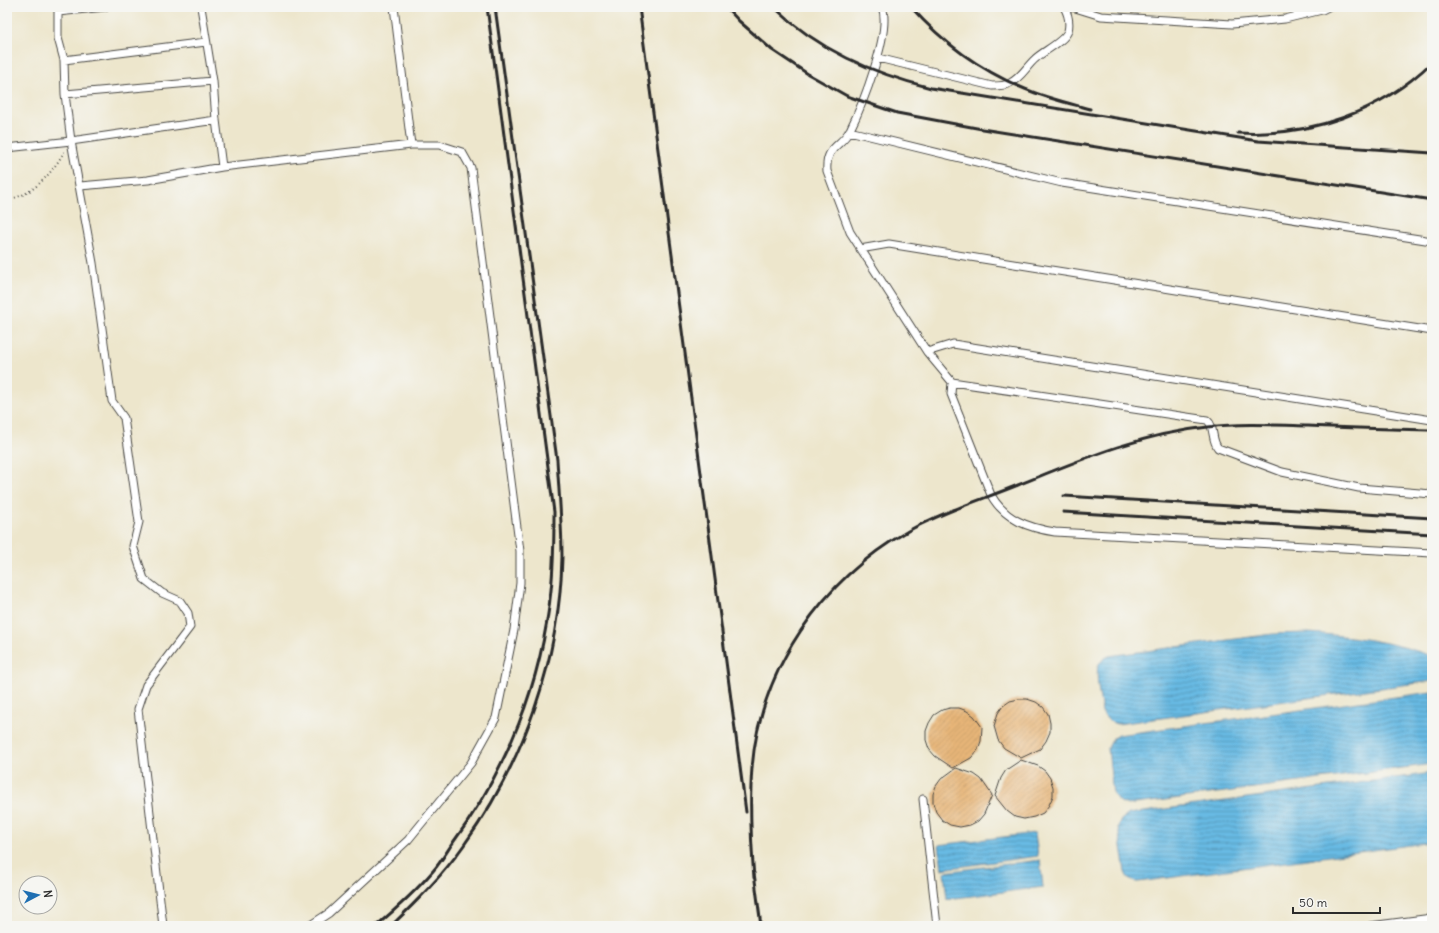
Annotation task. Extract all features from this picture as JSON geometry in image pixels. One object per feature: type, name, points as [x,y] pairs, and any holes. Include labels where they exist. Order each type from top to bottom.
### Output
[{"type":"lane","points":[[105,7],[57,9],[58,38],[64,60],[65,94],[70,141],[94,263],[112,401],[124,418],[139,522],[134,546],[144,579],[162,593],[180,601],[188,613],[190,627],[146,685],[138,709],[163,926]]},
{"type":"lane","points":[[201,7],[213,81],[222,167]]},
{"type":"lane","points":[[394,7],[411,145]]},
{"type":"lane","points":[[882,7],[885,21],[878,58],[874,70],[849,131],[831,151],[826,161],[827,171],[850,232],[860,249],[927,352],[952,382],[1207,420],[1211,424],[1214,441],[1218,448],[1282,472],[1359,488],[1432,494]]},
{"type":"lane","points":[[878,58],[992,86],[1005,85],[1012,83],[1039,55],[1063,39],[1068,31],[1067,14],[1064,7]]},
{"type":"lane","points":[[1072,7],[1101,16],[1232,24],[1285,19],[1322,10],[1328,7]]},
{"type":"lane","points":[[64,60],[206,42]]},
{"type":"lane","points":[[65,94],[213,81]]},
{"type":"lane","points":[[7,148],[70,141],[216,120]]},
{"type":"lane","points":[[849,131],[1062,183],[1432,241]]},
{"type":"lane","points":[[80,186],[148,180],[222,167],[411,145],[440,145],[462,152],[470,168],[520,551],[520,590],[514,630],[496,718],[471,763],[408,840],[329,913],[309,926]]},
{"type":"lane","points":[[860,249],[890,244],[1432,331]]},
{"type":"lane","points":[[927,352],[953,344],[1432,420]]},
{"type":"lane","points":[[952,382],[951,394],[991,495],[1000,508],[1027,526],[1055,532],[1432,553]]},
{"type":"lane","points":[[923,799],[937,926]]},
{"type":"lane","points":[[1370,926],[1432,918]]},
{"type":"path","points":[[7,199],[31,191],[56,166],[70,141]]},
{"type":"water","points":[[1308,633],[1371,640],[1401,646],[1432,656],[1432,681],[1117,724],[1108,720],[1102,712],[1097,674],[1101,661],[1109,656],[1273,634]]},
{"type":"water","points":[[1432,692],[1432,764],[1128,805],[1119,801],[1113,794],[1108,748],[1113,738],[1118,735]]},
{"type":"water","points":[[1432,773],[1432,842],[1138,882],[1130,880],[1125,872],[1118,827],[1121,820],[1129,814]]},
{"type":"water","points":[[1035,833],[1038,856],[942,869],[939,845]]},
{"type":"water","points":[[1040,860],[1043,887],[947,899],[944,872]]},
{"type":"building","points":[[1027,699],[1036,702],[1043,707],[1048,714],[1050,723],[1050,732],[1040,749],[1021,758],[1004,748],[998,740],[994,726],[998,713],[1003,706],[1010,701]]},
{"type":"building","points":[[959,708],[967,711],[974,716],[982,727],[981,741],[978,750],[971,758],[953,768],[935,756],[929,749],[926,740],[926,731],[934,715],[942,710]]},
{"type":"building","points":[[1021,760],[1038,766],[1045,771],[1050,778],[1053,787],[1053,796],[1043,813],[1024,819],[1015,817],[1007,811],[995,796],[1001,778],[1006,770]]},
{"type":"building","points":[[956,768],[974,774],[981,779],[992,795],[984,814],[978,821],[970,825],[960,827],[950,825],[942,820],[936,812],[933,803],[933,794],[936,786],[941,779]]},
{"type":"railway","points":[[376,926],[413,893],[436,868],[472,816],[489,786],[519,724],[530,691],[539,658],[551,590],[554,512],[487,7]]},
{"type":"railway","points":[[391,926],[429,887],[456,856],[485,813],[504,779],[521,744],[535,708],[546,671],[560,595],[562,545],[557,460],[495,7]]},
{"type":"railway","points":[[639,7],[746,812]]},
{"type":"railway","points":[[726,7],[739,21],[772,50],[808,74],[847,96],[897,113],[982,129],[1432,200]]},
{"type":"railway","points":[[774,7],[809,36],[827,48],[867,67],[931,88],[1258,141],[1432,153]]},
{"type":"railway","points":[[911,7],[949,44],[993,74],[1033,92],[1090,109]]},
{"type":"railway","points":[[1238,133],[1291,131],[1342,118],[1390,95],[1412,80],[1432,62]]},
{"type":"railway","points":[[754,878],[751,823],[752,768],[757,731],[768,696],[782,662],[801,631],[823,601],[848,575],[877,551],[908,531],[948,512],[1111,449],[1183,430],[1245,425],[1432,430]]},
{"type":"railway","points":[[1064,496],[1432,518]]},
{"type":"railway","points":[[1063,512],[1432,534]]},
{"type":"railway","points":[[754,873],[761,926]]}]
